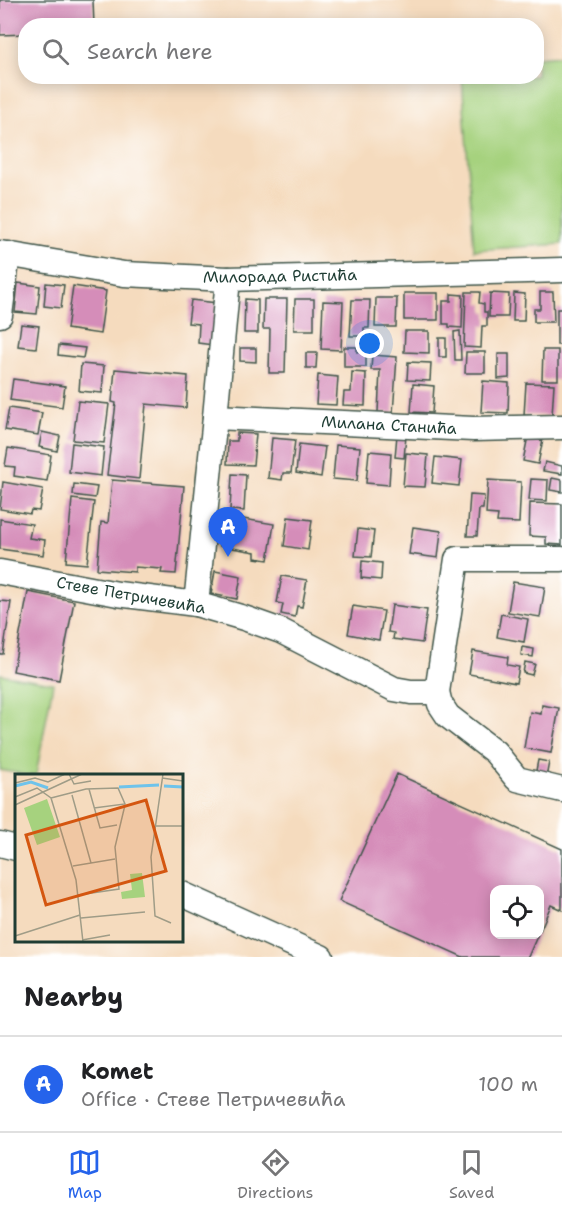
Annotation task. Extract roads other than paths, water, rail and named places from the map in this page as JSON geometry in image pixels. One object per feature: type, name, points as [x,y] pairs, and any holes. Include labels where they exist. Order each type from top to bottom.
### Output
[{"type":"street","name":"Милорада Ристића","points":[[4,254],[124,274],[228,279],[562,270]]},
{"type":"street","points":[[0,315],[4,254]]},
{"type":"street","points":[[196,604],[228,279]]},
{"type":"street","name":"Милана Станића","points":[[216,417],[473,429],[562,427]]},
{"type":"street","points":[[562,559],[457,559],[437,692],[440,704],[448,716],[495,752],[517,779],[562,790]]},
{"type":"street","name":"Стеве Петричевића","points":[[0,573],[118,594],[196,604],[281,631],[394,689],[411,692],[437,692]]},
{"type":"street","points":[[0,844],[15,848]]},
{"type":"street","points":[[183,894],[321,957]]},
{"type":"place","name":"Komet","points":[[228,557]]}]
